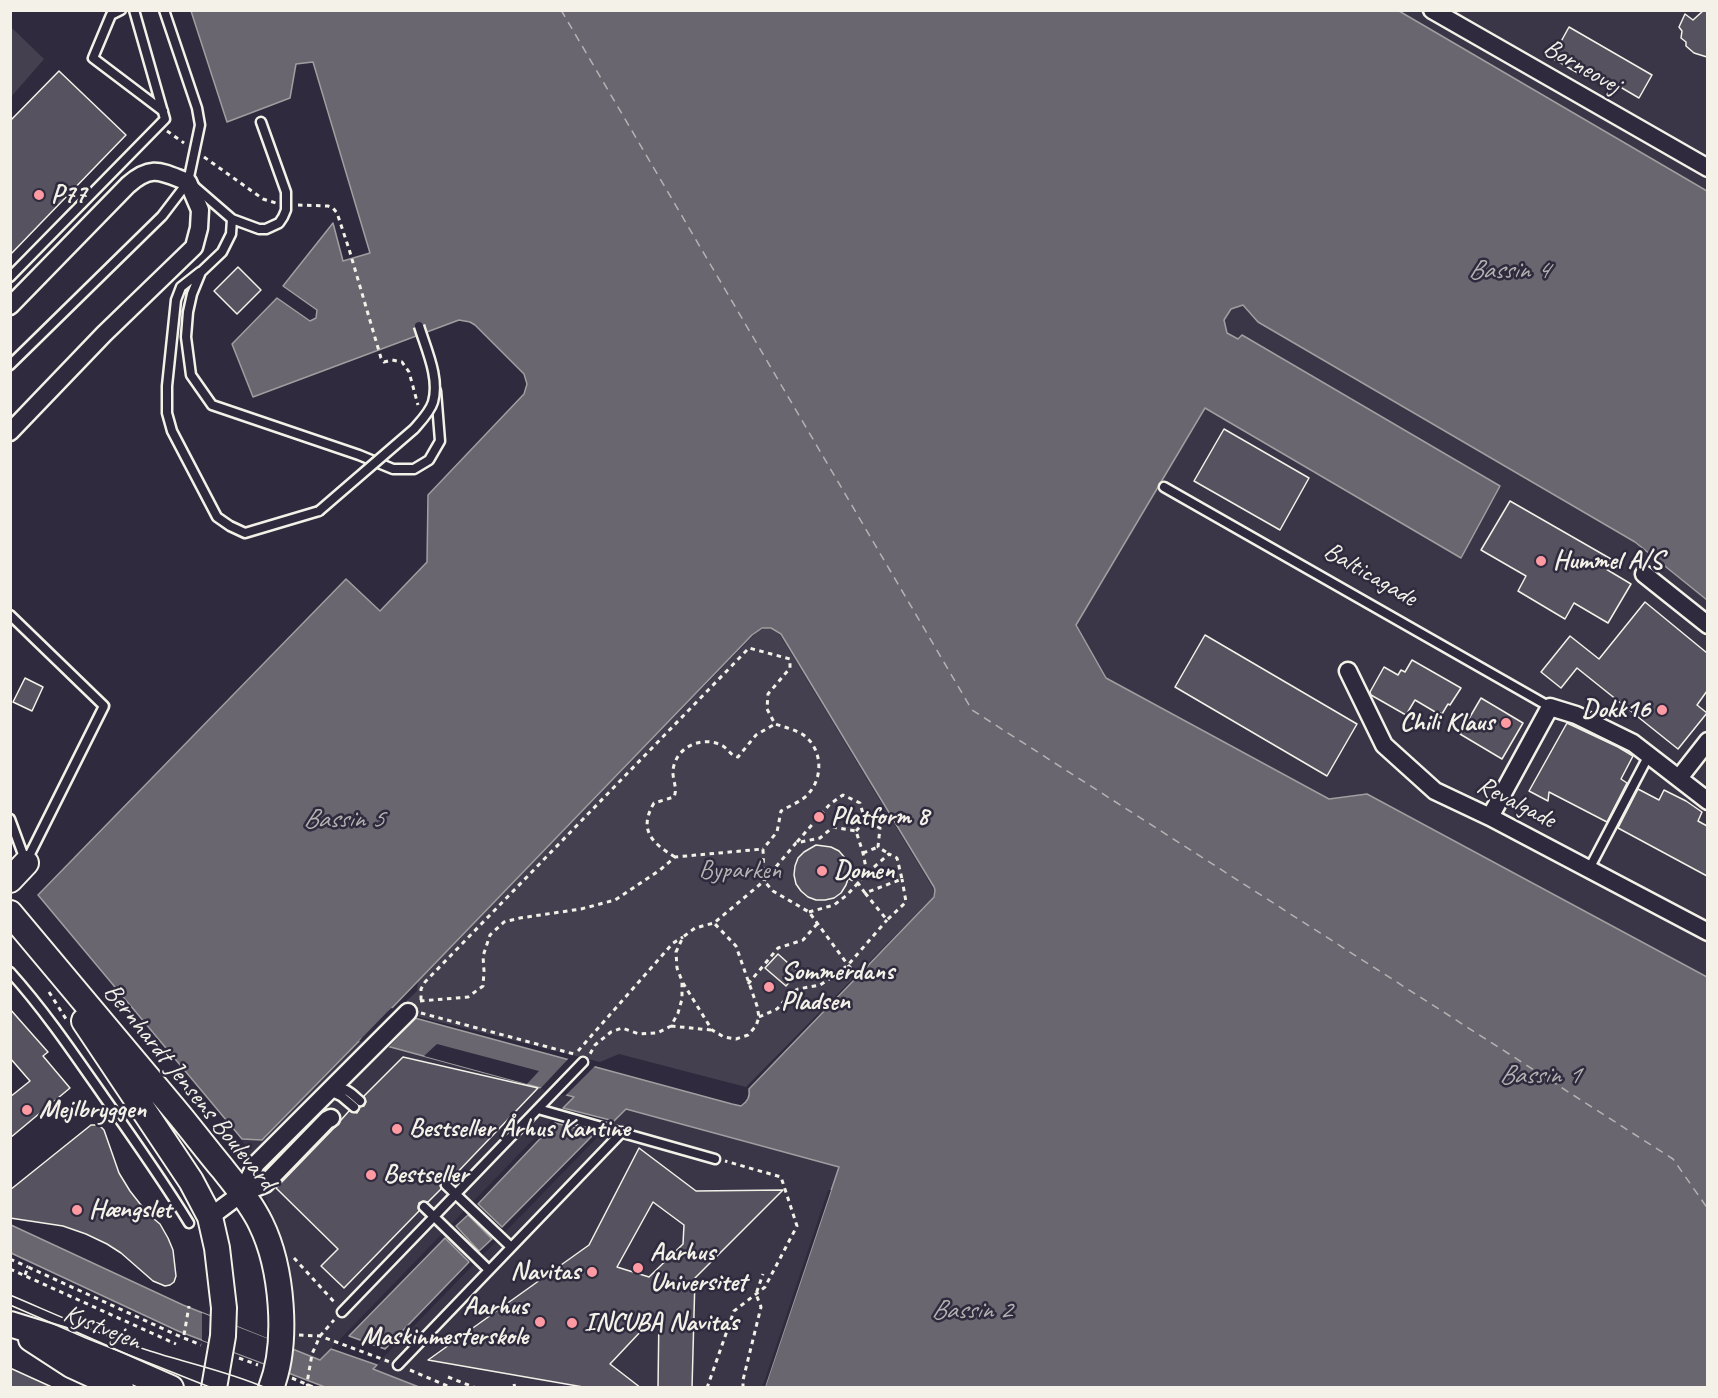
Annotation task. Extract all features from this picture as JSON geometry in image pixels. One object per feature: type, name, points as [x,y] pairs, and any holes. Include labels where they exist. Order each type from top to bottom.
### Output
[{"type":"street","name":"Borneovej","points":[[1432,10],[1707,168]]},
{"type":"street","points":[[10,306],[139,176],[152,171],[188,182],[200,210],[199,228],[194,247],[104,334],[10,432]]},
{"type":"street","points":[[1644,574],[1707,625]]},
{"type":"street","name":"Revalgade","points":[[1348,671],[1384,745],[1435,792],[1490,817],[1707,932]]},
{"type":"street","points":[[1490,817],[1550,707]]},
{"type":"street","name":"Balticagade","points":[[1550,707],[1576,715],[1633,743],[1707,801]]},
{"type":"street","points":[[1679,778],[1707,741]]},
{"type":"street","name":"Bernhardt Jensens Boulevard","points":[[10,913],[169,1102],[242,1193],[260,1222],[274,1262],[280,1306],[280,1343],[274,1376]]},
{"type":"street","name":"Bernhardt Jensens Boulevard","points":[[10,925],[56,980],[191,1181],[199,1220],[221,1274],[224,1321],[215,1348],[214,1388]]},
{"type":"street","points":[[242,1193],[256,1164],[410,1011]]},
{"type":"street","points":[[199,1220],[242,1193],[265,1184],[327,1120],[337,1120]]},
{"type":"street","name":"Kystvejen","points":[[10,1325],[70,1365],[121,1388]]},
{"type":"street","name":"Kystvejen","points":[[10,1325],[62,1340],[171,1388]]},
{"type":"lane","points":[[122,10],[111,15],[93,58],[163,111]]},
{"type":"lane","points":[[10,277],[165,119],[134,10]]},
{"type":"lane","points":[[10,366],[162,216],[188,182],[200,125],[197,108],[164,10]]},
{"type":"lane","points":[[188,182],[232,219],[259,229],[273,227],[283,218],[286,192],[261,122]]},
{"type":"lane","points":[[201,272],[190,303],[186,337],[191,375],[212,405],[359,455],[393,470],[414,468],[429,460],[440,441],[436,379],[419,326],[433,374],[433,401],[427,414],[414,429],[319,511],[245,533],[217,517],[172,431],[167,413],[167,386],[176,300],[181,287],[222,252],[231,234],[232,219]]},
{"type":"lane","points":[[170,352],[186,337]]},
{"type":"lane","name":"Balticagade","points":[[1164,487],[1550,707]]},
{"type":"lane","points":[[10,615],[104,706],[18,872]]},
{"type":"lane","points":[[1589,869],[1649,755]]},
{"type":"lane","points":[[10,819],[18,872]]},
{"type":"lane","points":[[10,972],[41,1008],[158,1172],[199,1220]]},
{"type":"lane","points":[[342,1312],[583,1062]]},
{"type":"lane","points":[[330,1091],[336,1088],[347,1090],[357,1104]]},
{"type":"lane","points":[[538,1109],[715,1158]]},
{"type":"lane","points":[[398,1365],[622,1132]]},
{"type":"lane","points":[[446,1185],[511,1248]]},
{"type":"lane","points":[[424,1207],[489,1270]]},
{"type":"path","points":[[159,126],[263,199],[286,204],[333,208],[337,213],[349,249],[381,358],[384,362],[392,360],[402,362],[409,372],[421,415]]},
{"type":"path","points":[[421,1000],[421,989],[425,982],[749,648],[790,659],[789,668],[768,694],[767,709],[775,724],[804,736],[816,750],[820,769],[816,783],[808,795],[781,812],[777,832],[763,849],[764,881],[773,891],[810,912],[855,973]]},
{"type":"path","points":[[675,858],[657,846],[652,839],[648,832],[647,814],[654,803],[675,797],[673,769],[678,756],[687,747],[699,741],[711,742],[724,747],[738,757],[756,735],[775,724]]},
{"type":"path","points":[[410,1011],[574,1054],[673,942],[695,928],[714,923],[764,881],[830,804],[843,795],[860,803],[866,821],[880,828],[878,847]]},
{"type":"path","points":[[856,831],[866,821]]},
{"type":"path","points":[[796,843],[820,838],[832,828],[856,831]]},
{"type":"path","points":[[856,831],[867,873]]},
{"type":"path","points":[[863,853],[878,847]]},
{"type":"path","points":[[759,1017],[777,1010],[792,992],[820,985],[848,965],[906,902],[897,858],[878,847]]},
{"type":"path","points":[[410,1011],[421,1000],[468,997],[483,986],[483,956],[490,935],[504,922],[581,909],[615,900],[675,858],[763,849]]},
{"type":"path","points":[[810,912],[834,905],[889,854]]},
{"type":"path","points":[[849,878],[858,883],[887,920]]},
{"type":"path","points":[[865,893],[902,879]]},
{"type":"path","points":[[583,1062],[595,1045],[611,1032],[622,1028],[639,1034],[657,1033],[671,1026],[712,1030],[724,1037],[736,1039],[748,1035],[756,1026],[759,1017],[757,1006],[736,946],[714,923]]},
{"type":"path","points":[[748,984],[778,948],[803,940],[818,923]]},
{"type":"path","points":[[683,937],[676,952],[677,968],[682,981],[712,1030]]},
{"type":"path","points":[[671,1026],[682,999],[682,981]]},
{"type":"path","points":[[707,1388],[734,1311],[765,1287],[797,1226],[782,1178],[715,1158]]},
{"type":"path","points":[[293,1257],[342,1312],[320,1336],[312,1354],[308,1385]]},
{"type":"path","points":[[10,1259],[178,1336],[215,1348],[274,1376],[315,1388]]},
{"type":"path","points":[[25,1275],[28,1267]]},
{"type":"path","points":[[10,1269],[176,1344]]},
{"type":"path","points":[[743,1388],[761,1307],[756,1294],[763,1274]]},
{"type":"path","points":[[184,1335],[189,1306]]},
{"type":"path","points":[[320,1336],[452,1388]]},
{"type":"path","points":[[448,1377],[476,1388]]},
{"type":"shaded area","points":[[1399,11],[1707,11],[1707,190]]},
{"type":"shaded area","points":[[1243,305],[1256,313],[1258,322],[1635,542],[1707,599],[1707,977],[1367,794],[1329,799],[1106,678],[1076,625],[1205,408],[1461,558],[1500,486],[1242,335],[1238,340],[1227,333],[1224,320],[1231,309]]},
{"type":"shaded area","points":[[361,1039],[574,1097],[320,1360],[292,1348],[293,1301],[286,1258],[278,1229],[242,1139],[263,1140]]},
{"type":"shaded area","name":"Aarhus Universitet","points":[[625,1109],[839,1167],[765,1387],[420,1387],[372,1369]]},
{"type":"green space","points":[[11,27],[44,59],[11,97]]},
{"type":"green space","name":"Byparken","points":[[767,628],[780,635],[934,890],[933,897],[746,1087],[619,1054],[600,1062],[396,1011],[417,991],[418,981],[751,638],[759,630]]},
{"type":"water","points":[[191,11],[1399,11],[1707,191],[1707,600],[1635,542],[1258,322],[1243,305],[1231,309],[1224,320],[1227,333],[1238,339],[1242,335],[1500,486],[1461,558],[1205,408],[1076,625],[1106,678],[1329,799],[1367,794],[1707,977],[1707,1387],[765,1387],[839,1167],[626,1109],[614,1121],[563,1108],[574,1097],[361,1039],[262,1140],[242,1139],[38,895],[346,579],[380,611],[427,562],[428,495],[524,394],[527,384],[524,374],[475,325],[459,320],[253,397],[232,344],[277,298],[310,321],[316,318],[317,310],[283,286],[333,223],[343,261],[370,253],[313,62],[296,64],[290,98],[227,122]],"holes":[[[762,628],[771,628],[781,634],[935,890],[934,897],[749,1089],[749,1097],[745,1102],[741,1106],[732,1104],[389,1011],[752,635]]]},
{"type":"water","points":[[555,1123],[595,1133],[502,1227],[478,1204]]},
{"type":"water","points":[[468,1215],[492,1239],[479,1251],[456,1226]]},
{"type":"water","points":[[11,1225],[183,1305],[320,1360],[331,1349],[377,1365],[373,1369],[419,1387],[325,1387],[178,1331],[11,1253]]},
{"type":"water","points":[[445,1238],[469,1262],[385,1349],[349,1336]]},
{"type":"pier","points":[[391,1008],[418,1016],[387,1049],[359,1041]]},
{"type":"pier","points":[[437,1044],[539,1071],[527,1084],[424,1056]]},
{"type":"pier","points":[[570,1057],[597,1064],[565,1096],[540,1089]]},
{"type":"pier","points":[[828,1190],[831,1190],[765,1387],[762,1388]]},
{"type":"pier","points":[[202,1313],[294,1349],[290,1373],[202,1340]]},
{"type":"building","points":[[1707,10],[1707,57],[1694,53],[1686,46],[1686,42],[1681,38],[1682,31],[1679,27],[1685,14],[1693,20]]},
{"type":"building","points":[[1569,27],[1652,75],[1639,98],[1588,68],[1583,76],[1552,58]]},
{"type":"building","name":"P77","points":[[59,71],[126,135],[10,255],[10,121]]},
{"type":"building","points":[[238,267],[261,290],[237,314],[214,291]]},
{"type":"building","points":[[1224,429],[1309,478],[1280,530],[1194,481]]},
{"type":"building","points":[[1510,501],[1611,559],[1606,569],[1631,584],[1608,623],[1574,603],[1565,619],[1518,591],[1526,576],[1481,550]]},
{"type":"building","points":[[1645,602],[1707,653],[1707,691],[1697,705],[1707,713],[1678,749],[1577,668],[1561,688],[1541,672],[1570,636],[1599,659]]},
{"type":"building","points":[[1205,635],[1357,724],[1327,776],[1175,687]]},
{"type":"building","points":[[1412,660],[1461,688],[1442,714],[1415,700],[1406,715],[1371,695],[1370,692],[1384,667],[1398,675],[1401,670],[1405,672]]},
{"type":"building","points":[[25,678],[43,687],[32,711],[13,702]]},
{"type":"building","points":[[1481,698],[1523,723],[1502,759],[1460,734]]},
{"type":"building","points":[[1567,723],[1633,756],[1621,779],[1627,783],[1607,822],[1549,792],[1548,801],[1529,791]]},
{"type":"building","points":[[1638,789],[1659,800],[1664,790],[1702,812],[1698,821],[1707,826],[1707,876],[1618,828]]},
{"type":"building","name":"Domen","points":[[816,845],[831,847],[839,851],[849,867],[846,885],[834,898],[816,900],[808,897],[796,884],[794,875],[798,858]]},
{"type":"building","points":[[778,954],[798,972],[786,986],[765,968]]},
{"type":"building","points":[[10,1009],[48,1052],[43,1056],[70,1088],[10,1138],[10,1097],[30,1081],[10,1058]]},
{"type":"building","name":"Bestseller","points":[[403,1057],[538,1088],[450,1180],[442,1180],[441,1189],[428,1202],[419,1203],[419,1211],[344,1288],[321,1266],[338,1249],[276,1188],[349,1111],[357,1113],[360,1107],[364,1106],[366,1102],[364,1096]]},
{"type":"building","name":"Hængslet","points":[[91,1125],[99,1125],[104,1130],[119,1173],[130,1191],[148,1214],[160,1224],[168,1238],[173,1250],[176,1276],[170,1285],[165,1286],[153,1281],[121,1253],[86,1234],[63,1226],[10,1218],[10,1190]]},
{"type":"building","name":"Navitas","points":[[639,1148],[696,1191],[783,1190],[695,1278],[692,1388],[658,1388],[659,1312],[610,1364],[641,1388],[589,1388],[428,1360],[589,1245]],"holes":[[[653,1202],[684,1225],[683,1244],[649,1277],[617,1267]]]},
{"type":"building","points":[[10,1368],[54,1388],[10,1388]]},
{"type":"ferry route","points":[[561,10],[972,710],[1673,1159],[1708,1209]]},
{"type":"tram line","points":[[10,1295],[129,1344],[266,1388]]},
{"type":"tram line","points":[[10,1305],[212,1388]]},
{"type":"place","name":"P77","points":[[39,195]]},
{"type":"place","name":"Hummel A/S","points":[[1541,561]]},
{"type":"place","name":"Dokk16","points":[[1662,710]]},
{"type":"place","name":"Chili Klaus","points":[[1506,723]]},
{"type":"place","name":"Platform 8","points":[[819,817]]},
{"type":"place","name":"Domen","points":[[822,871]]},
{"type":"place","name":"Sommerdans Pladsen","points":[[769,987]]},
{"type":"place","name":"Mejlbryggen","points":[[27,1110]]},
{"type":"place","name":"Bestseller Århus Kantine","points":[[397,1129]]},
{"type":"place","name":"Bestseller","points":[[371,1175]]},
{"type":"place","name":"Hængslet","points":[[77,1210]]},
{"type":"place","name":"Aarhus Universitet","points":[[638,1268]]},
{"type":"place","name":"Navitas","points":[[592,1272]]},
{"type":"place","name":"Aarhus Maskinmesterskole","points":[[540,1322]]},
{"type":"place","name":"INCUBA Navitas","points":[[572,1323]]},
{"type":"water label","name":"Bassin 4","points":[[1508,271]]},
{"type":"water label","name":"Bassin 5","points":[[343,820]]},
{"type":"water label","name":"Bassin 1","points":[[1539,1076]]},
{"type":"water label","name":"Bassin 2","points":[[971,1311]]}]
